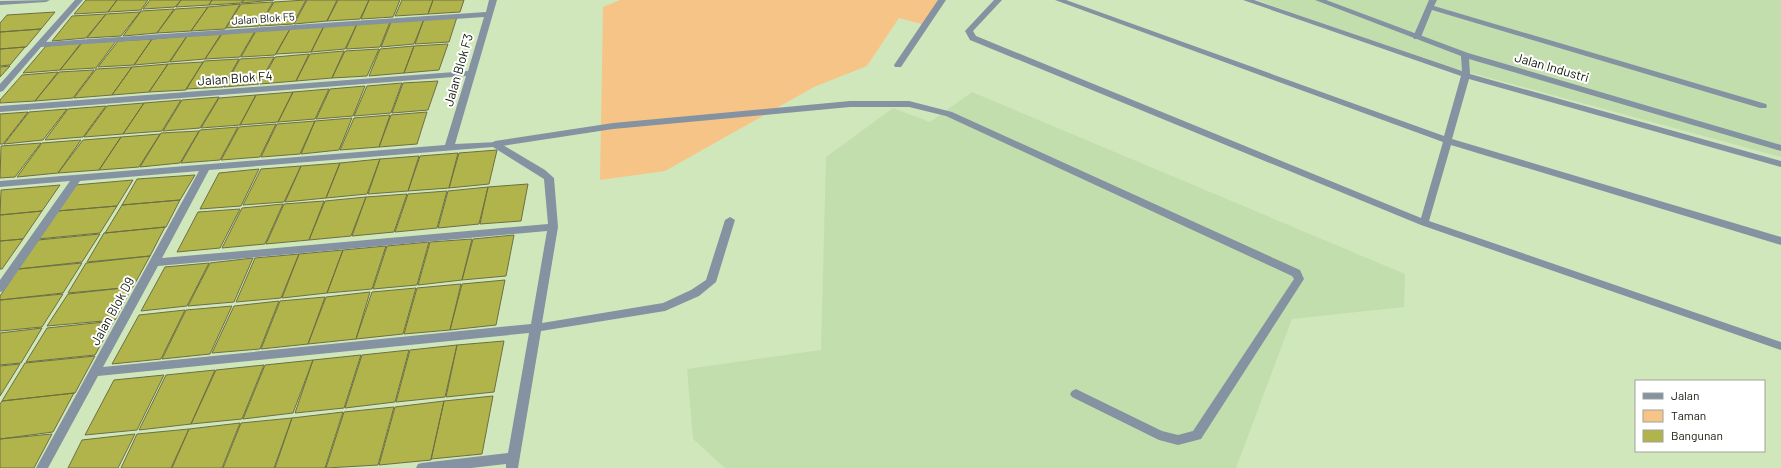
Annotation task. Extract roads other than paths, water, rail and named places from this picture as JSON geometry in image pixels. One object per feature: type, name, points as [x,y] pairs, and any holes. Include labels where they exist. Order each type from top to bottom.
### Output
[{"type":"street","points":[[0,3],[46,0]]},
{"type":"street","points":[[0,89],[79,0]]},
{"type":"street","name":"Jalan Blok F3","points":[[449,148],[493,0]]},
{"type":"street","points":[[898,65],[942,0]]},
{"type":"street","points":[[998,0],[969,31],[973,38],[1424,223],[1781,346]]},
{"type":"street","points":[[1059,0],[1449,141],[1781,241]]},
{"type":"street","points":[[1247,0],[1466,75],[1781,164]]},
{"type":"street","name":"Jalan Industri","points":[[1319,0],[1465,55],[1781,148]]},
{"type":"street","points":[[1417,37],[1431,4],[1764,106]]},
{"type":"street","name":"Jalan Blok F5","points":[[39,45],[489,14]]},
{"type":"street","points":[[1424,223],[1449,141],[1466,75],[1465,55]]},
{"type":"street","name":"Jalan Blok F4","points":[[0,109],[471,73]]},
{"type":"street","points":[[0,184],[495,144],[613,126],[758,112],[850,104],[909,104],[949,114],[1296,273],[1299,279],[1197,435],[1178,440],[1159,435],[1076,394]]},
{"type":"street","points":[[422,468],[512,463],[553,227],[549,178],[542,172],[495,144]]},
{"type":"street","name":"Jalan Blok D9","points":[[42,468],[206,167]]},
{"type":"street","points":[[0,288],[78,178]]},
{"type":"street","points":[[95,372],[535,328],[665,307],[695,293],[711,282],[730,220]]},
{"type":"street","points":[[155,262],[553,227]]}]
